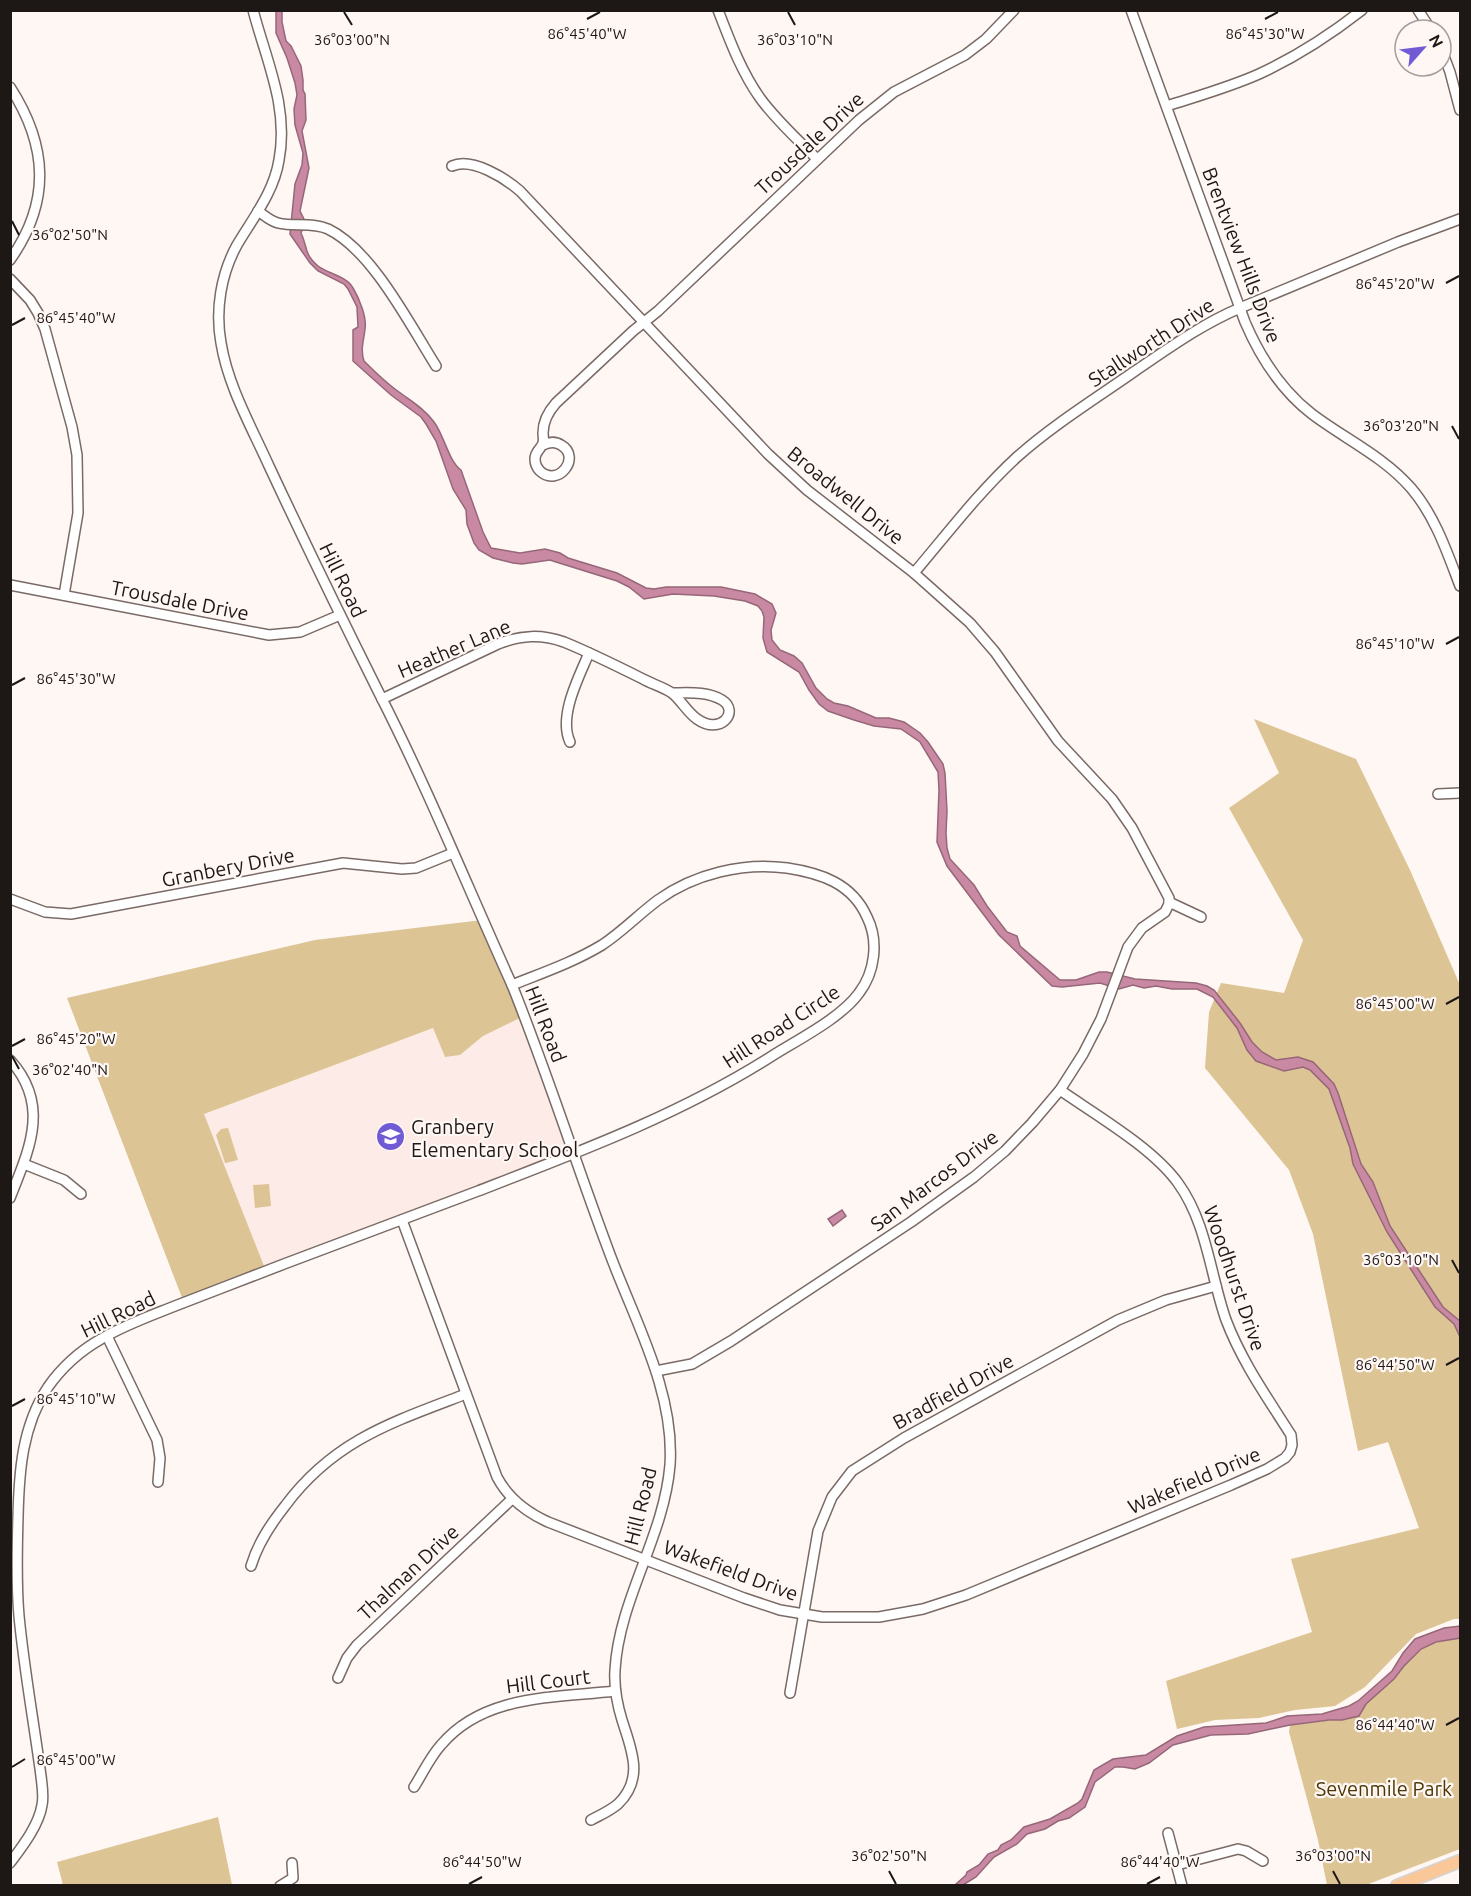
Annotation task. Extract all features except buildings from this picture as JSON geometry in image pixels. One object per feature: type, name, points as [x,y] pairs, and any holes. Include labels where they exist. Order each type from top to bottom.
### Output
[{"type":"main road","points":[[1402,1885],[1461,1861]]},
{"type":"street","name":"Hill Road","points":[[253,10],[277,90],[282,127],[278,166],[273,182],[234,252],[224,279],[220,297],[221,346],[239,400],[382,699],[512,985],[618,1278],[656,1371],[667,1418],[670,1465],[663,1503],[645,1559]]},
{"type":"street","points":[[718,10],[751,85],[775,116],[817,159]]},
{"type":"street","name":"Trousdale Drive","points":[[543,445],[545,422],[553,406],[658,311],[817,159],[877,104],[904,86],[965,55],[992,33],[1014,10]]},
{"type":"street","name":"Brentview Hills Drive","points":[[1131,10],[1256,347],[1280,383],[1310,412],[1377,457],[1403,480],[1430,516],[1461,586]]},
{"type":"street","points":[[1167,106],[1240,81],[1284,62],[1331,34],[1362,10]]},
{"type":"street","points":[[1452,78],[1461,110]]},
{"type":"street","points":[[10,87],[32,127],[37,146],[40,176],[38,195],[29,228],[10,260]]},
{"type":"street","name":"Broadwell Drive","points":[[452,166],[473,165],[511,183],[782,467],[838,515],[914,573],[970,623],[999,658],[1053,736],[1112,799],[1145,851],[1166,890],[1170,903]]},
{"type":"street","points":[[258,211],[274,222],[327,229],[348,243],[361,255],[382,283],[436,366]]},
{"type":"street","name":"Stallworth Drive","points":[[914,573],[978,497],[1029,447],[1050,430],[1184,338],[1215,318],[1398,242],[1461,219]]},
{"type":"street","points":[[10,279],[30,300],[45,329],[72,427],[77,455],[78,513],[64,595]]},
{"type":"street","points":[[1450,559],[1461,555]]},
{"type":"street","name":"Trousdale Drive","points":[[10,585],[269,635],[300,632],[340,615]]},
{"type":"street","name":"Heather Lane","points":[[382,699],[489,648],[516,638],[537,636],[559,640],[590,653],[672,693],[695,718],[706,724],[711,726],[720,724],[728,716],[729,710],[726,703],[715,697],[672,693]]},
{"type":"street","points":[[570,742],[566,731],[566,717],[574,690],[590,653]]},
{"type":"street","points":[[1438,794],[1461,794]]},
{"type":"street","name":"Granbery Drive","points":[[10,899],[54,914],[83,913],[343,863],[413,868],[453,854]]},
{"type":"street","name":"Hill Road Circle","points":[[512,985],[596,948],[656,901],[677,888],[730,870],[774,867],[809,872],[828,878],[843,886],[854,897],[863,909],[871,927],[874,950],[868,978],[857,996],[842,1011],[719,1087],[574,1155]]},
{"type":"street","points":[[1170,903],[1201,917]]},
{"type":"street","name":"San Marcos Drive","points":[[656,1371],[688,1365],[710,1354],[911,1222],[995,1161],[1016,1141],[1060,1090],[1092,1037],[1126,951],[1134,937],[1149,922],[1165,912],[1170,903]]},
{"type":"street","points":[[10,1060],[23,1076],[34,1110],[33,1136],[10,1198]]},
{"type":"street","name":"Woodhurst Drive","points":[[1060,1090],[1146,1151],[1173,1177],[1187,1198],[1200,1228],[1226,1319],[1242,1357],[1291,1435],[1293,1442],[1290,1452]]},
{"type":"street","name":"Hill Road","points":[[10,1863],[34,1825],[43,1799],[14,1598],[19,1491],[24,1448],[30,1424],[42,1397],[59,1373],[83,1350],[107,1335],[152,1315],[574,1155]]},
{"type":"street","points":[[24,1164],[63,1180],[81,1194]]},
{"type":"street","name":"Wakefield Drive","points":[[402,1220],[497,1477],[512,1499],[541,1519],[780,1610],[804,1615],[841,1618],[879,1617],[917,1611],[944,1603],[1231,1485],[1274,1465],[1290,1452]]},
{"type":"street","name":"Bradfield Drive","points":[[789,1693],[821,1521],[832,1497],[846,1477],[858,1466],[904,1438],[1125,1316],[1166,1300],[1216,1286]]},
{"type":"street","points":[[107,1335],[155,1436],[160,1458],[158,1482]]},
{"type":"street","points":[[251,1566],[260,1542],[278,1515],[304,1482],[324,1463],[371,1432],[466,1394]]},
{"type":"street","name":"Thalman Drive","points":[[338,1678],[347,1658],[357,1645],[512,1499]]},
{"type":"street","name":"Hill Court","points":[[591,1820],[620,1802],[628,1790],[633,1775],[633,1752],[622,1721],[615,1691],[614,1672],[618,1637],[645,1559]]},
{"type":"street","name":"Hill Court","points":[[414,1787],[439,1747],[462,1725],[480,1714],[497,1706],[519,1702],[615,1691]]},
{"type":"street","points":[[1168,1833],[1182,1886]]},
{"type":"street","points":[[1177,1865],[1238,1849],[1263,1862]]},
{"type":"street","points":[[280,1886],[293,1878],[292,1863]]},
{"type":"shaded area","points":[[276,11],[282,11],[286,41],[301,66],[305,94],[306,120],[302,131],[309,168],[300,211],[305,221],[301,233],[308,254],[318,266],[342,278],[353,288],[365,319],[362,349],[364,361],[390,385],[422,409],[434,422],[453,461],[461,470],[491,548],[520,553],[545,549],[617,573],[646,588],[721,587],[755,594],[772,604],[776,613],[771,630],[772,640],[780,650],[794,656],[802,663],[816,688],[827,699],[876,718],[889,718],[904,722],[928,742],[943,764],[945,773],[946,833],[950,859],[974,885],[1007,932],[1017,936],[1020,946],[1060,980],[1076,980],[1099,972],[1107,972],[1135,979],[1196,983],[1207,986],[1214,990],[1262,1052],[1276,1060],[1298,1057],[1313,1062],[1334,1084],[1361,1164],[1373,1182],[1390,1226],[1443,1307],[1460,1321],[1460,1337],[1454,1324],[1435,1307],[1387,1232],[1353,1164],[1350,1148],[1329,1089],[1310,1070],[1303,1067],[1284,1071],[1256,1061],[1247,1050],[1237,1028],[1213,997],[1197,989],[1172,989],[1156,986],[1144,988],[1133,985],[1119,989],[1100,983],[1052,986],[999,935],[947,866],[937,842],[938,772],[920,742],[901,729],[874,726],[854,720],[828,711],[819,704],[799,672],[767,652],[763,638],[764,617],[758,606],[745,601],[714,596],[673,594],[644,599],[617,581],[550,560],[513,563],[493,558],[479,550],[467,524],[466,510],[453,489],[436,441],[426,424],[421,417],[391,395],[353,361],[353,330],[358,327],[357,307],[348,289],[344,284],[318,271],[290,234],[295,184],[302,165],[303,153],[295,125],[294,109],[297,95],[295,83],[276,33]]},
{"type":"shaded area","name":"Granbery Elementary School","points":[[524,1016],[574,1155],[266,1271],[204,1114],[433,1028],[445,1057],[460,1055],[483,1036]]},
{"type":"shaded area","points":[[842,1210],[846,1216],[833,1226],[828,1219]]},
{"type":"shaded area","points":[[1460,1626],[1460,1638],[1436,1642],[1421,1649],[1394,1679],[1366,1704],[1359,1716],[1290,1725],[1248,1734],[1211,1735],[1173,1745],[1149,1763],[1135,1769],[1115,1767],[1095,1782],[1085,1807],[1069,1818],[1027,1834],[1017,1844],[994,1857],[976,1877],[963,1885],[955,1885],[967,1872],[979,1865],[988,1854],[998,1850],[1024,1827],[1050,1819],[1078,1803],[1082,1799],[1094,1770],[1113,1759],[1146,1755],[1177,1736],[1204,1727],[1266,1723],[1287,1716],[1322,1714],[1349,1706],[1358,1701],[1392,1671],[1415,1639],[1444,1628]]},
{"type":"green space","points":[[1254,719],[1356,759],[1410,870],[1460,985],[1460,1619],[1454,1619],[1416,1634],[1365,1687],[1335,1706],[1295,1710],[1259,1718],[1215,1720],[1177,1729],[1166,1681],[1312,1632],[1291,1559],[1419,1528],[1388,1442],[1358,1451],[1313,1234],[1289,1170],[1205,1068],[1209,1012],[1221,983],[1284,993],[1303,940],[1229,808],[1279,773]]},
{"type":"green space","points":[[482,920],[524,1016],[483,1036],[460,1055],[445,1057],[433,1028],[204,1114],[266,1271],[184,1303],[67,998],[315,940]]},
{"type":"green space","points":[[228,1128],[238,1160],[225,1163],[216,1135],[221,1129]]},
{"type":"green space","points":[[269,1184],[271,1206],[255,1208],[253,1185]]},
{"type":"green space","name":"Sevenmile Park","points":[[1460,1638],[1460,1849],[1366,1885],[1327,1885],[1318,1840],[1289,1732],[1290,1725],[1350,1718],[1363,1710],[1366,1704],[1419,1651],[1442,1641]]},
{"type":"green space","points":[[218,1817],[232,1885],[63,1885],[57,1862]]},
{"type":"place","name":"Granbery Elementary School","points":[[390,1137]]}]
